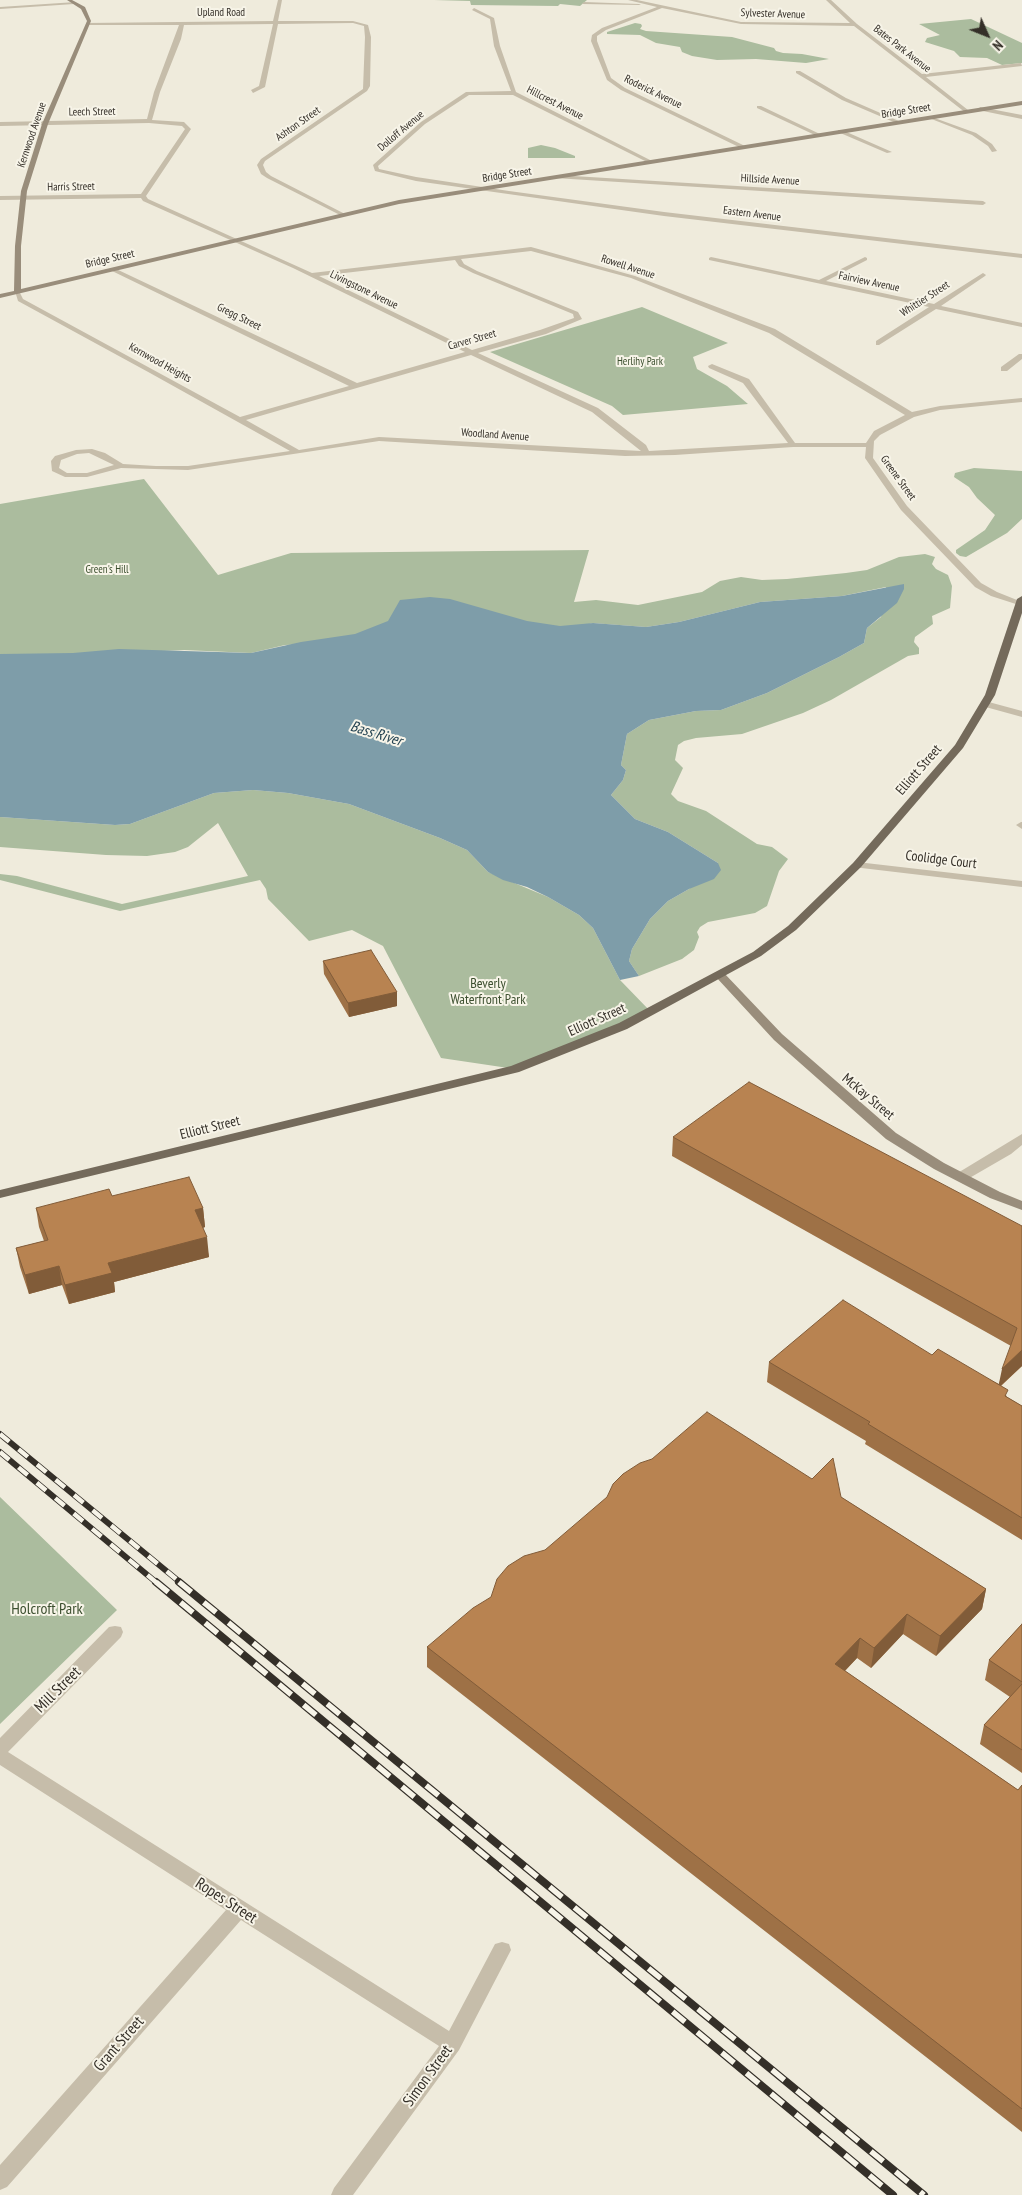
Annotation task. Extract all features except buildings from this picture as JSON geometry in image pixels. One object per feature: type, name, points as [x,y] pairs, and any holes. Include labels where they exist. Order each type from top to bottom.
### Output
[{"type":"main road","points":[[72,2],[83,8],[89,21],[88,24]]},
{"type":"main road","name":"Kernwood Avenue","points":[[16,292],[18,285],[18,246],[24,198],[45,124],[88,24]]},
{"type":"main road","name":"Bridge Street","points":[[0,296],[399,202],[1022,103]]},
{"type":"main road","name":"Elliott Street","points":[[0,1194],[515,1069],[623,1026],[757,954],[792,928],[857,865],[959,746],[985,704],[997,678],[1021,602]]},
{"type":"main road","name":"McKay Street","points":[[720,975],[778,1037],[884,1130],[939,1166],[1022,1206]]},
{"type":"street","points":[[254,90],[262,87],[270,56],[274,22],[280,0]]},
{"type":"street","name":"Sylvester Avenue","points":[[630,0],[650,2],[661,7],[741,23],[855,25]]},
{"type":"street","name":"Bates Park Avenue","points":[[828,0],[855,25],[966,112]]},
{"type":"street","points":[[0,8],[72,2]]},
{"type":"street","points":[[584,3],[627,6],[650,2]]},
{"type":"street","name":"Roderick Avenue","points":[[661,7],[604,29],[595,35],[594,40],[609,79],[622,89],[743,147]]},
{"type":"street","name":"Hillcrest Avenue","points":[[474,9],[492,18],[497,46],[514,93],[649,161]]},
{"type":"street","name":"Upland Road","points":[[88,24],[353,22]]},
{"type":"street","name":"Ashton Street","points":[[342,214],[269,177],[263,173],[260,165],[270,156],[365,90],[367,27],[366,24],[353,22]]},
{"type":"street","points":[[149,121],[157,92],[178,39],[182,23]]},
{"type":"street","points":[[921,76],[1021,65]]},
{"type":"street","points":[[798,72],[844,99],[898,122]]},
{"type":"street","name":"Dolloff Avenue","points":[[481,189],[416,179],[377,170],[375,166],[423,123],[468,93],[514,93]]},
{"type":"street","points":[[759,107],[820,135]]},
{"type":"street","points":[[980,109],[1022,117]]},
{"type":"street","points":[[931,117],[974,134],[990,145],[994,151]]},
{"type":"street","name":"Leech Street","points":[[0,124],[149,121],[184,124],[188,129],[143,196]]},
{"type":"street","points":[[840,131],[889,152]]},
{"type":"street","name":"Hillside Avenue","points":[[556,177],[983,203]]},
{"type":"street","name":"Eastern Avenue","points":[[481,189],[674,215],[1022,256]]},
{"type":"street","name":"Harris Street","points":[[0,198],[143,196]]},
{"type":"street","name":"Livingstone Avenue","points":[[143,196],[145,200],[312,275],[595,410],[622,429],[643,447],[647,454]]},
{"type":"street","name":"Rowell Avenue","points":[[312,275],[531,249],[633,277],[772,332],[911,415]]},
{"type":"street","name":"Carver Street","points":[[238,420],[578,319],[578,316],[567,309],[475,272],[461,264],[458,259]]},
{"type":"street","name":"Fairview Avenue","points":[[711,259],[1022,325]]},
{"type":"street","points":[[820,282],[865,260]]},
{"type":"street","name":"Gregg Street","points":[[112,269],[356,386]]},
{"type":"street","name":"Whittier Street","points":[[879,343],[983,275]]},
{"type":"street","name":"Kernwood Heights","points":[[16,292],[20,300],[153,371],[297,452]]},
{"type":"street","points":[[1004,369],[1022,356]]},
{"type":"street","points":[[712,366],[746,381],[793,445]]},
{"type":"street","name":"Greene Street","points":[[1021,602],[994,594],[978,585],[921,526],[896,497],[870,458],[870,441],[886,426],[911,415],[940,408],[1022,400]]},
{"type":"street","name":"Woodland Avenue","points":[[121,466],[102,455],[89,451],[76,452],[58,458],[55,461],[56,471],[65,475],[87,475],[121,466],[188,468],[379,439],[573,452],[647,454],[793,445],[870,445]]},
{"type":"street","points":[[985,704],[1022,714]]},
{"type":"street","name":"Coolidge Court","points":[[857,865],[1022,884]]},
{"type":"street","points":[[960,1177],[1006,1151],[1022,1138]]},
{"type":"street","name":"Mill Street","points":[[0,1749],[115,1632]]},
{"type":"street","name":"Ropes Street","points":[[0,1756],[452,2044]]},
{"type":"street","name":"Grant Street","points":[[0,2180],[239,1909]]},
{"type":"street","name":"Simon Street","points":[[341,2195],[452,2044],[502,1950]]},
{"type":"green space","points":[[434,0],[587,0],[580,6],[560,4],[558,6],[471,5],[470,1]]},
{"type":"green space","points":[[971,19],[1022,43],[1022,63],[1002,65],[987,58],[960,57],[954,51],[925,42],[927,38],[940,35],[919,24]]},
{"type":"green space","points":[[635,23],[641,24],[640,29],[646,31],[732,37],[774,48],[776,51],[783,53],[829,59],[806,63],[756,59],[717,60],[692,56],[682,52],[680,47],[656,43],[640,35],[607,34],[607,32]]},
{"type":"green space","points":[[541,145],[555,148],[575,156],[575,158],[528,158],[528,148]]},
{"type":"green space","name":"Herlihy Park","points":[[642,307],[728,343],[693,357],[697,369],[727,386],[748,404],[623,415],[612,406],[490,352]]},
{"type":"green space","points":[[974,468],[1022,471],[1022,519],[1007,533],[966,557],[960,556],[956,553],[956,550],[985,530],[995,515],[977,498],[969,487],[954,477],[955,473]]},
{"type":"green space","name":"Green's Hill","points":[[144,479],[218,575],[291,553],[589,550],[574,602],[596,600],[638,605],[702,592],[720,581],[741,577],[762,580],[846,573],[867,570],[899,557],[925,554],[935,557],[932,564],[936,569],[948,575],[952,586],[950,608],[932,616],[933,624],[915,637],[914,642],[919,648],[919,654],[908,656],[831,700],[803,713],[742,734],[696,738],[684,741],[678,745],[675,760],[683,768],[671,794],[678,801],[706,811],[757,844],[772,847],[788,859],[779,871],[767,906],[755,913],[708,922],[700,927],[697,932],[699,937],[694,950],[682,959],[639,976],[629,961],[632,949],[650,919],[668,901],[689,889],[718,863],[668,832],[635,819],[611,795],[623,780],[626,770],[621,765],[627,734],[649,720],[696,711],[721,710],[767,693],[864,643],[867,628],[881,617],[886,587],[842,596],[760,602],[679,622],[646,627],[592,623],[565,633],[285,645],[251,653],[184,650],[0,658],[0,504]]},
{"type":"green space","name":"Beverly Waterfront Park","points":[[253,790],[288,793],[349,804],[467,850],[488,872],[548,897],[579,915],[593,928],[620,980],[651,1012],[515,1069],[441,1058],[383,946],[352,930],[309,941],[268,899],[266,889],[260,880],[120,911],[0,880],[0,874],[17,876],[122,904],[248,876],[218,823],[188,847],[175,852],[147,856],[106,855],[0,847],[0,817],[115,825],[130,824],[214,793]]},
{"type":"green space","name":"Holcroft Park","points":[[0,1497],[117,1610],[0,1724]]},
{"type":"water","name":"Bass River","points":[[904,584],[904,589],[897,603],[867,628],[864,643],[839,657],[767,693],[721,710],[696,711],[649,720],[627,734],[621,765],[626,770],[623,780],[611,795],[635,819],[668,832],[718,863],[721,870],[714,879],[689,889],[668,901],[650,919],[632,949],[629,961],[639,976],[620,980],[593,928],[579,915],[527,887],[503,880],[488,872],[467,850],[349,804],[288,793],[253,790],[214,793],[130,824],[115,825],[0,817],[0,654],[73,653],[119,649],[251,653],[301,642],[355,634],[388,621],[400,600],[430,597],[450,599],[527,621],[560,626],[593,623],[646,627],[679,622],[760,602],[842,596]]},
{"type":"railway","points":[[0,1434],[181,1583]]},
{"type":"railway","points":[[0,1452],[157,1583]]},
{"type":"railway","points":[[156,1582],[893,2195]]},
{"type":"railway","points":[[179,1582],[924,2195]]}]
